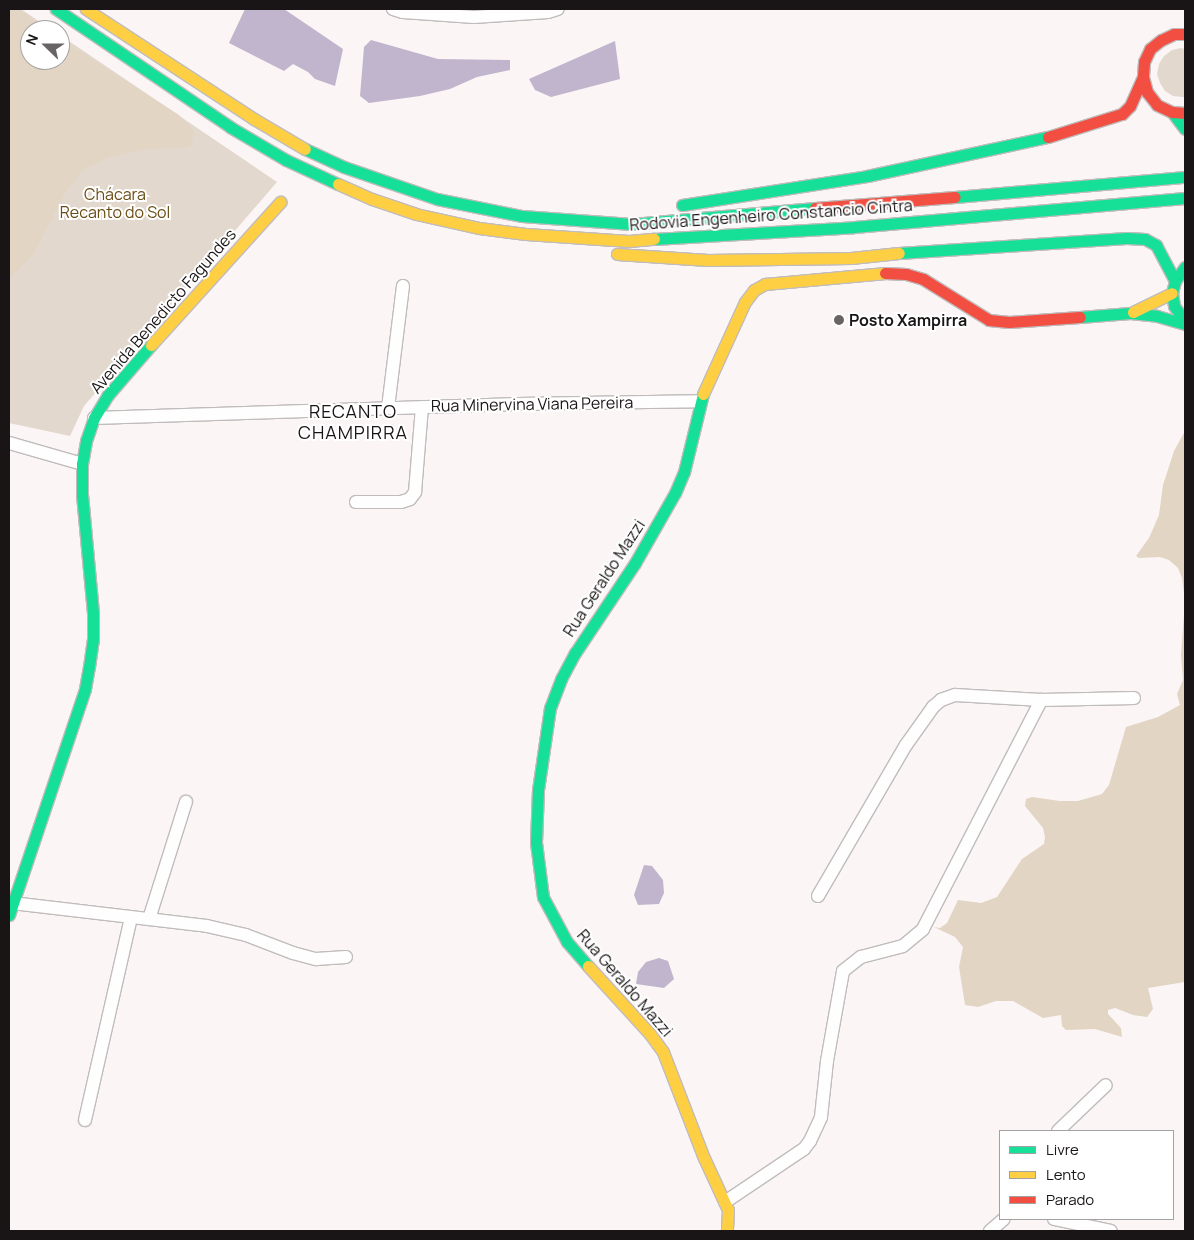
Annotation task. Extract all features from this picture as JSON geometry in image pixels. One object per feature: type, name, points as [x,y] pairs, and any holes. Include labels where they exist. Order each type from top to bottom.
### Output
[{"type":"main road","name":"Rodovia Engenheiro Constancio Cintra","points":[[56,9],[222,122],[286,160],[372,199],[416,214],[480,228],[526,234],[629,241],[854,227],[1185,198]]},
{"type":"main road","name":"Rodovia Engenheiro Constancio Cintra","points":[[86,9],[254,119],[344,167],[437,199],[522,216],[573,222],[632,224],[1185,177]]},
{"type":"main road","points":[[666,208],[867,176],[1027,142],[1122,114],[1136,96],[1143,77],[1144,62],[1150,49],[1161,40],[1174,34],[1185,34]]},
{"type":"main road","points":[[1143,77],[1147,92],[1158,105],[1172,112],[1185,113]]},
{"type":"main road","points":[[1172,112],[1185,128]]},
{"type":"main road","name":"Avenida Benedicto Fagundes","points":[[11,909],[85,689],[93,640],[93,613],[82,495],[82,464],[86,441],[94,418],[108,395],[280,202]]},
{"type":"main road","points":[[522,216],[568,211],[622,211]]},
{"type":"main road","points":[[526,234],[556,246],[570,249]]},
{"type":"main road","points":[[606,254],[708,260],[851,258],[934,250],[1127,238],[1145,239],[1156,245],[1175,280]]},
{"type":"main road","points":[[1185,266],[1175,280],[1172,293],[1174,306],[1185,322]]},
{"type":"main road","name":"Rua Geraldo Mazzi","points":[[728,1231],[728,1210],[701,1150],[663,1052],[650,1034],[567,942],[542,897],[536,842],[539,782],[550,708],[561,679],[575,653],[635,562],[675,493],[684,472],[700,401],[745,302],[754,290],[765,284],[881,273],[906,274],[923,279],[989,320],[1009,322],[1130,313]]},
{"type":"main road","points":[[1130,313],[1172,293]]},
{"type":"main road","points":[[1130,313],[1185,322]]},
{"type":"street","points":[[393,9],[403,12],[474,17],[548,12],[558,9]]},
{"type":"street","points":[[388,408],[403,286]]},
{"type":"street","name":"Rua Minervina Viana Pereira","points":[[94,418],[422,407],[700,401]]},
{"type":"street","points":[[356,502],[401,502],[410,499],[415,492],[422,407]]},
{"type":"street","points":[[9,444],[82,464]]},
{"type":"street","points":[[818,896],[906,745],[933,707],[948,696],[1041,700],[1134,698]]},
{"type":"street","points":[[725,1202],[804,1149],[810,1141],[821,1117],[824,1078],[844,971],[861,957],[903,946],[923,929],[1041,700]]},
{"type":"street","points":[[149,919],[186,802]]},
{"type":"street","points":[[11,909],[149,919],[229,930],[316,959],[346,957]]},
{"type":"street","points":[[85,1120],[131,918]]},
{"type":"street","points":[[1059,1130],[1106,1085]]},
{"type":"street","points":[[990,1231],[1003,1220]]},
{"type":"street","points":[[1059,1220],[1111,1231]]},
{"type":"green space","name":"Chácara Recanto do Sol","points":[[9,9],[21,9],[37,20],[20,20],[20,70],[70,70],[70,42],[277,182],[84,406],[70,436],[9,423]]},
{"type":"green space","points":[[1185,49],[1185,97],[1173,96],[1165,91],[1157,74],[1159,64],[1164,56],[1172,50]]},
{"type":"shaded area","points":[[9,9],[18,9],[34,20],[20,20],[20,70],[70,70],[70,44],[179,115],[193,130],[193,139],[190,147],[145,149],[107,158],[83,170],[65,193],[33,255],[9,278]]},
{"type":"shaded area","points":[[245,9],[284,9],[343,49],[335,86],[315,79],[308,72],[293,64],[284,71],[229,43]]},
{"type":"shaded area","points":[[371,40],[438,59],[510,60],[510,70],[477,77],[450,89],[420,96],[369,103],[360,96],[364,47]]},
{"type":"shaded area","points":[[615,41],[620,79],[551,97],[535,90],[529,79]]},
{"type":"shaded area","points":[[1185,431],[1185,601],[1182,578],[1178,568],[1169,560],[1160,557],[1139,558],[1136,556],[1149,538],[1159,515],[1163,485],[1174,451]]},
{"type":"shaded area","points":[[1185,601],[1185,982],[1148,988],[1153,1009],[1147,1017],[1133,1015],[1115,1008],[1108,1010],[1108,1014],[1121,1028],[1122,1037],[1095,1029],[1066,1030],[1062,1026],[1061,1015],[1043,1018],[1013,1001],[996,1001],[978,1007],[965,1005],[959,967],[963,947],[955,937],[934,927],[940,928],[947,923],[958,900],[981,903],[997,897],[1022,859],[1044,844],[1043,828],[1025,806],[1026,799],[1032,797],[1060,801],[1078,801],[1102,794],[1109,785],[1126,727],[1158,717],[1180,705],[1177,694],[1183,680],[1181,655]]},
{"type":"shaded area","points":[[644,865],[652,866],[663,880],[664,893],[659,904],[638,905],[634,895]]},
{"type":"shaded area","points":[[659,958],[668,961],[674,979],[664,988],[636,984],[638,972],[646,962]]},
{"type":"traffic: fast","points":[[56,9],[230,127],[286,160],[338,184]]},
{"type":"traffic: fast","points":[[1172,112],[1185,129]]},
{"type":"traffic: fast","points":[[682,205],[867,176],[1048,137]]},
{"type":"traffic: fast","points":[[305,149],[344,167],[437,199],[522,216],[632,224],[815,208]]},
{"type":"traffic: fast","points":[[955,197],[1185,177]]},
{"type":"traffic: fast","points":[[654,239],[854,227],[1185,198]]},
{"type":"traffic: fast","points":[[899,253],[1127,238],[1145,239],[1156,245],[1175,281]]},
{"type":"traffic: fast","points":[[1185,267],[1175,281],[1172,293],[1174,306],[1185,321]]},
{"type":"traffic: fast","points":[[1080,317],[1130,313],[1157,316],[1185,324]]},
{"type":"traffic: fast","points":[[9,915],[85,689],[89,667],[93,640],[93,613],[82,495],[82,464],[86,441],[94,418],[108,395],[151,345]]},
{"type":"traffic: fast","points":[[588,966],[567,942],[543,897],[536,842],[538,790],[550,708],[561,679],[575,653],[635,563],[675,493],[684,472],[703,394]]},
{"type":"traffic: slow","points":[[86,9],[254,119],[305,149]]},
{"type":"traffic: slow","points":[[338,184],[372,199],[416,214],[479,228],[526,234],[629,241],[654,239]]},
{"type":"traffic: slow","points":[[151,345],[280,202]]},
{"type":"traffic: slow","points":[[617,254],[708,260],[851,258],[899,253]]},
{"type":"traffic: slow","points":[[703,394],[745,302],[754,290],[765,284],[885,273]]},
{"type":"traffic: slow","points":[[1133,312],[1172,293]]},
{"type":"traffic: slow","points":[[588,966],[650,1034],[663,1052],[704,1158],[728,1210],[727,1231]]},
{"type":"traffic: jam","points":[[1185,34],[1174,34],[1161,40],[1150,49],[1144,62],[1143,77],[1147,92],[1157,105],[1172,112],[1185,113]]},
{"type":"traffic: jam","points":[[1048,137],[1122,114],[1130,106],[1143,77]]},
{"type":"traffic: jam","points":[[815,208],[955,197]]},
{"type":"traffic: jam","points":[[885,273],[906,274],[923,279],[989,320],[1009,322],[1080,317]]},
{"type":"place","name":"Posto Xampirra","points":[[839,320]]},
{"type":"district","name":"RECANTO CHAMPIRRA","points":[[353,422]]}]
